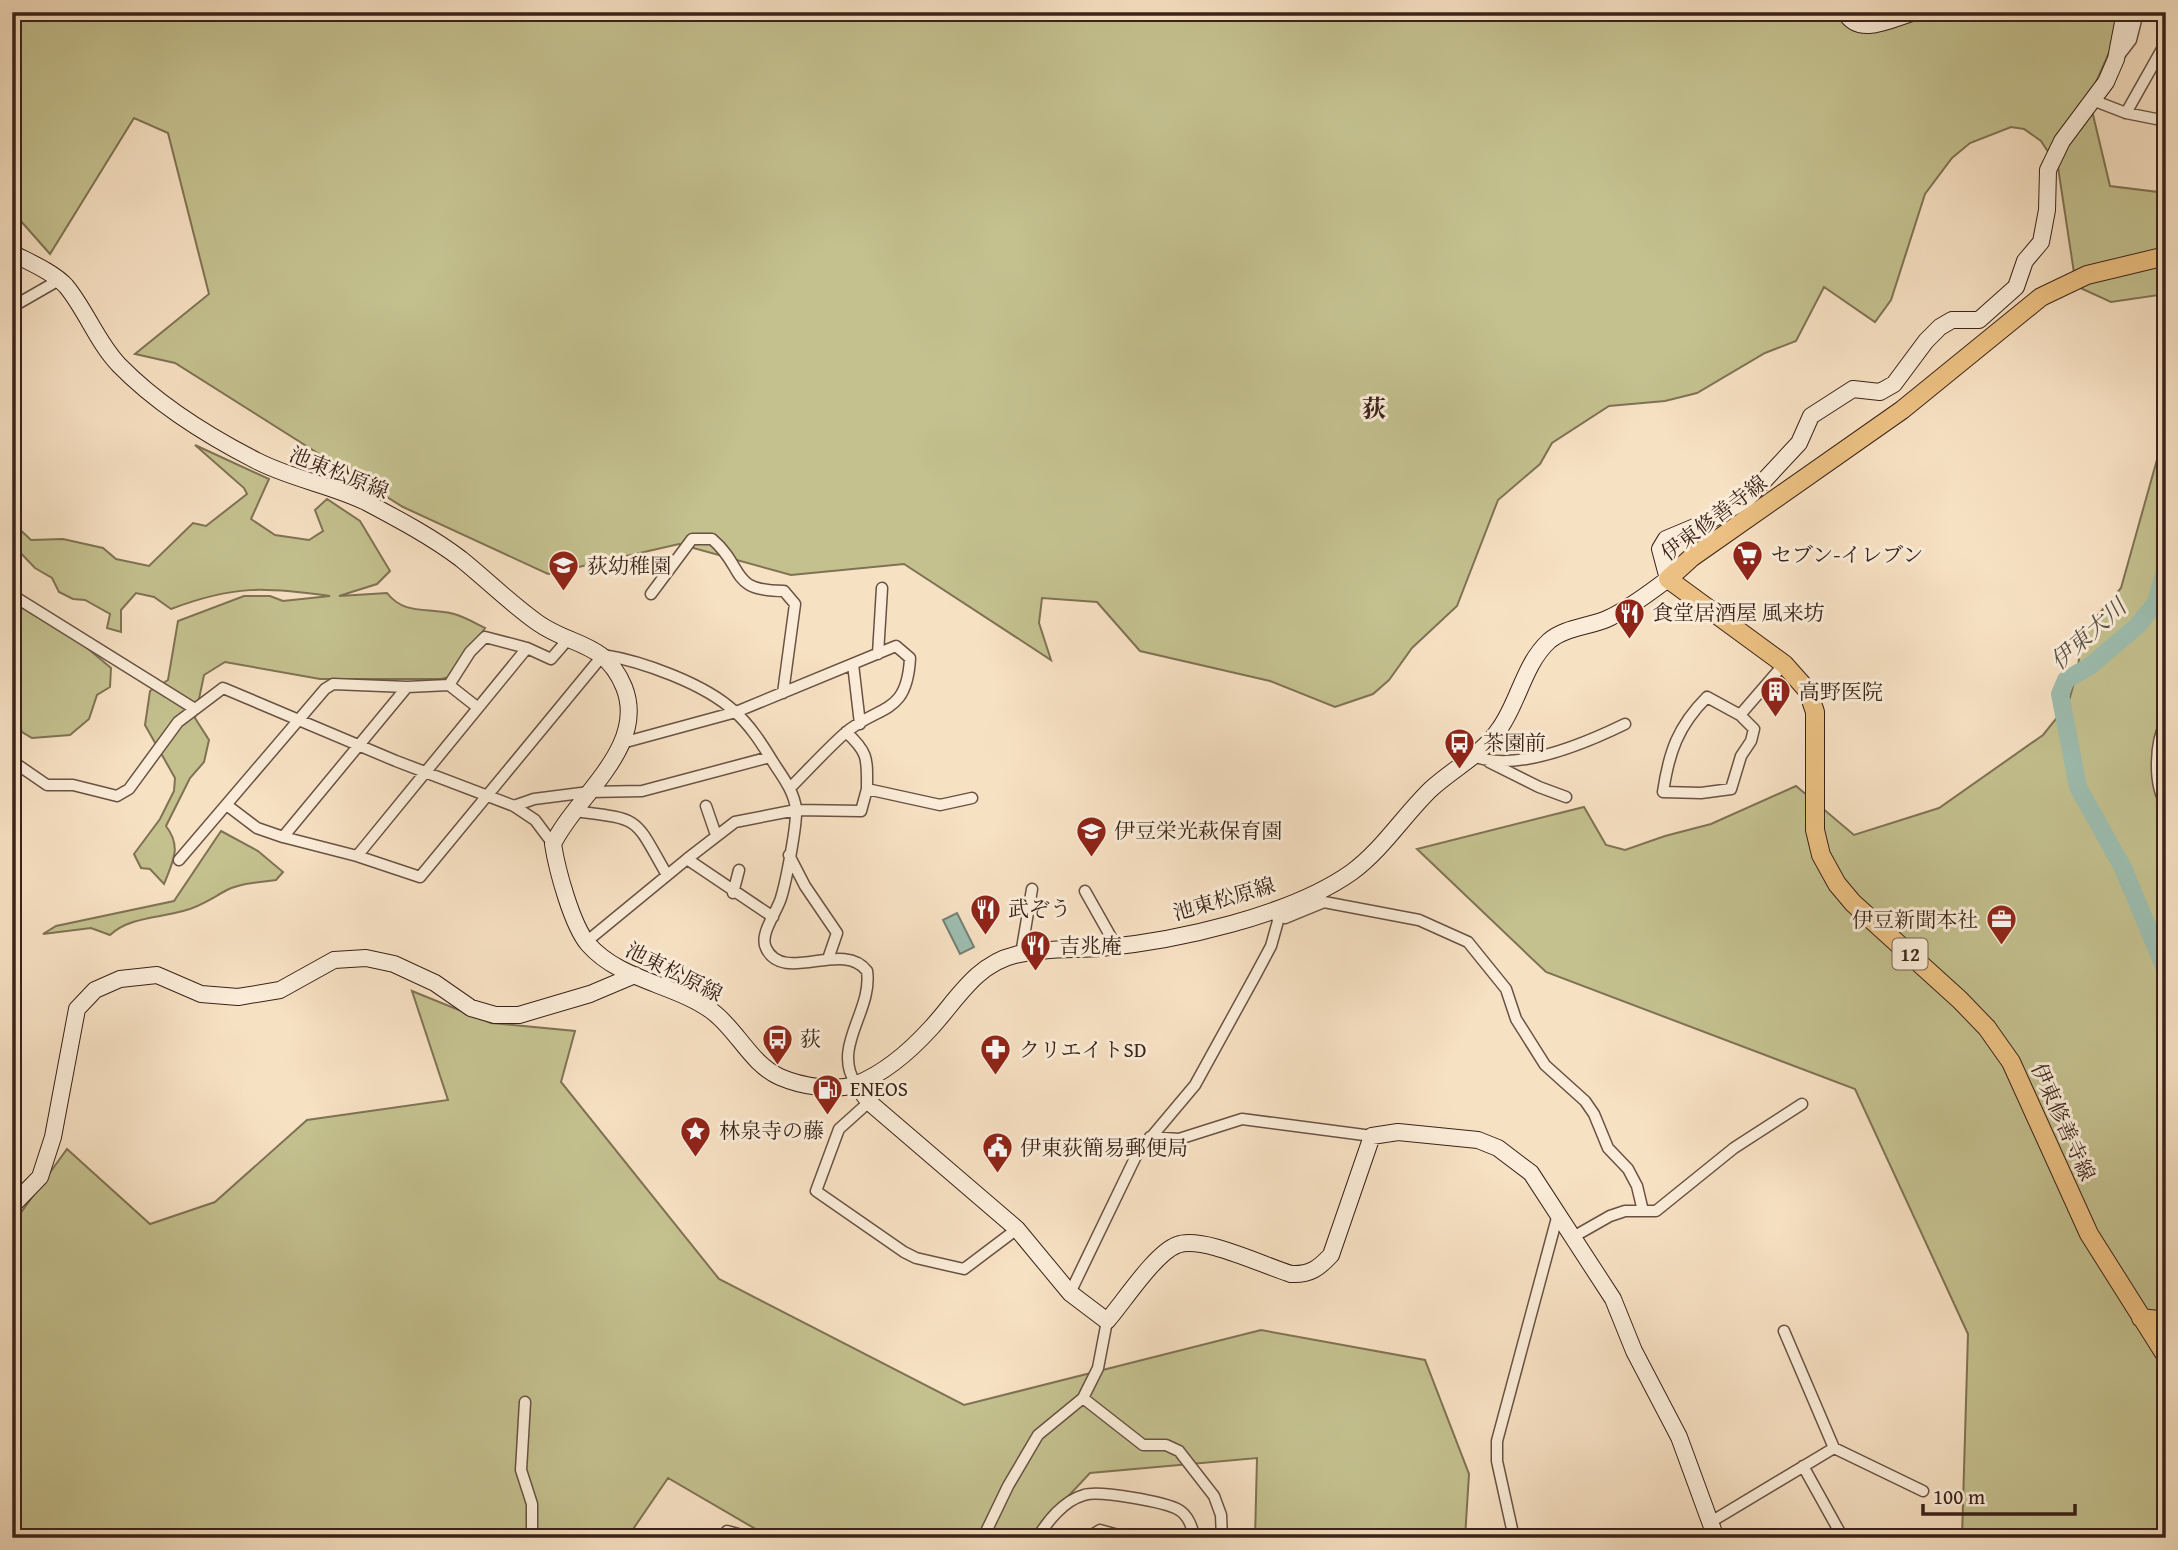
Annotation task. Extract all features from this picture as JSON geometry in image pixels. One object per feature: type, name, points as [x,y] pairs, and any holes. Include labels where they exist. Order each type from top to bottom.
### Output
[{"type":"main road","name":"伊東修善寺線","points":[[2166,256],[2087,275],[2041,297],[1902,410],[1691,558],[1668,579],[1784,664],[1808,691],[1815,712],[1815,830],[1826,864],[1853,903],[1987,1028],[2027,1092],[2089,1234],[2166,1356]]},
{"type":"main road","points":[[2141,1318],[2166,1321]]},
{"type":"street","points":[[1845,12],[1853,23],[1861,26],[1915,12]]},
{"type":"street","points":[[2116,59],[2125,12]]},
{"type":"street","points":[[1668,579],[1660,549],[1666,539],[1709,521],[1746,500],[1799,443],[1811,416],[1853,389],[1880,392],[1894,384],[1926,341],[1940,327],[1952,320],[1979,320],[2016,287],[2025,261],[2041,242],[2047,210],[2048,170],[2062,141],[2095,101],[2116,59],[2131,40],[2138,12]]},
{"type":"street","points":[[2126,113],[2166,43]]},
{"type":"street","points":[[2095,101],[2126,113],[2166,121]]},
{"type":"street","name":"池東松原線","points":[[12,253],[59,280],[120,366],[187,420],[258,462],[289,476],[364,501],[428,537],[540,624],[603,655],[625,689],[628,718],[622,743],[553,844]]},
{"type":"street","points":[[12,307],[59,280]]},
{"type":"street","points":[[652,594],[692,539],[712,539],[727,552],[745,584],[759,591],[784,591],[795,604],[783,693]]},
{"type":"street","name":"池東松原線","points":[[586,942],[608,961],[713,1012],[775,1074],[794,1083],[820,1087],[856,1084],[896,1060],[929,1030],[971,980],[998,961],[1021,954],[1116,946],[1224,926],[1275,909],[1349,874],[1369,858],[1430,790],[1481,759],[1486,747],[1502,726],[1532,662],[1548,641],[1559,634],[1608,618],[1668,579]]},
{"type":"street","points":[[877,654],[882,588]]},
{"type":"street","points":[[12,595],[195,709]]},
{"type":"street","points":[[449,685],[470,652],[485,637],[527,648],[551,659],[570,637]]},
{"type":"street","points":[[622,743],[736,712],[896,646],[910,658],[909,676],[895,705],[846,732],[790,788]]},
{"type":"street","points":[[357,856],[527,648]]},
{"type":"street","points":[[228,806],[257,828],[420,877],[603,655],[688,684],[721,700],[736,712],[770,757],[790,788],[796,810],[781,898],[764,941],[771,954],[784,962],[797,963],[828,958],[857,961],[867,971],[867,995],[848,1050],[848,1066],[856,1084],[869,1102],[1017,1230],[1070,1293],[1107,1321]]},
{"type":"street","points":[[853,664],[860,724]]},
{"type":"street","points":[[1740,715],[1784,664]]},
{"type":"street","points":[[179,860],[228,806],[297,721],[333,684],[407,687],[449,685],[477,707]]},
{"type":"street","points":[[283,837],[407,687]]},
{"type":"street","points":[[12,761],[47,785],[73,785],[117,796],[130,789],[178,722],[223,688],[297,721],[485,797],[514,806],[535,820],[553,844],[556,862],[586,942],[734,822],[796,810],[861,811],[867,789],[867,755],[864,748],[846,732]]},
{"type":"street","points":[[1707,697],[1740,715],[1754,729],[1751,741],[1741,756],[1731,789],[1701,793],[1663,792],[1677,736],[1687,717],[1707,697]]},
{"type":"street","points":[[2166,722],[2160,733],[2158,771],[2166,804]]},
{"type":"street","points":[[1481,759],[1538,758],[1625,724]]},
{"type":"street","points":[[514,806],[534,799],[589,792],[642,791],[770,757]]},
{"type":"street","points":[[1481,759],[1539,788],[1566,797]]},
{"type":"street","points":[[867,789],[940,805],[972,798]]},
{"type":"street","points":[[706,806],[716,835]]},
{"type":"street","points":[[575,811],[628,818],[637,824],[667,875]]},
{"type":"street","points":[[789,855],[805,886],[837,933],[828,958]]},
{"type":"street","points":[[687,859],[733,893],[773,917]]},
{"type":"street","points":[[733,893],[739,870]]},
{"type":"street","points":[[1021,954],[1032,889]]},
{"type":"street","points":[[1085,891],[1116,946]]},
{"type":"street","points":[[1275,909],[1285,918],[1324,902],[1385,911],[1444,929],[1468,942],[1506,989],[1516,1019],[1545,1065],[1585,1101],[1594,1114],[1604,1141],[1628,1169],[1637,1186],[1643,1211]]},
{"type":"street","points":[[1070,1293],[1092,1253],[1128,1172],[1150,1137],[1195,1085],[1255,976],[1271,946],[1278,920],[1275,909]]},
{"type":"street","points":[[12,1206],[40,1177],[53,1138],[77,1009],[95,990],[120,979],[157,975],[201,994],[238,997],[280,990],[334,960],[366,958],[404,968],[435,983],[471,1008],[495,1015],[519,1015],[590,994],[635,975]]},
{"type":"street","points":[[869,1102],[839,1129],[816,1191],[904,1252],[916,1258],[964,1269],[1017,1230]]},
{"type":"street","points":[[1573,1237],[1610,1216],[1656,1211],[1734,1148],[1802,1104]]},
{"type":"street","points":[[1150,1137],[1179,1139],[1242,1119],[1372,1136],[1398,1132],[1454,1136],[1498,1147],[1531,1172],[1613,1299],[1634,1351],[1679,1437],[1713,1530],[1803,1466],[1834,1448]]},
{"type":"street","points":[[983,1538],[1008,1486],[1038,1436],[1083,1398],[1098,1368],[1107,1321],[1162,1256],[1176,1245],[1197,1243],[1291,1274],[1305,1275],[1320,1267],[1331,1255],[1372,1136]]},
{"type":"street","points":[[1514,1538],[1497,1461],[1497,1441],[1558,1214]]},
{"type":"street","points":[[1784,1331],[1834,1448],[1923,1491]]},
{"type":"street","points":[[1083,1398],[1143,1445],[1166,1445],[1179,1451],[1214,1496],[1221,1515],[1222,1538]]},
{"type":"street","points":[[525,1402],[521,1470],[532,1504],[532,1538]]},
{"type":"street","points":[[1803,1466],[1843,1538]]},
{"type":"street","points":[[1037,1538],[1065,1504],[1084,1494],[1101,1493],[1179,1510],[1191,1522],[1195,1538]]},
{"type":"street","points":[[1087,1538],[1100,1530],[1129,1538]]},
{"type":"street","points":[[721,1538],[727,1531],[753,1538]]},
{"type":"shaded area","points":[[12,12],[2127,12],[2089,98],[2110,186],[2166,193],[2166,294],[2111,302],[2076,286],[2058,167],[2041,141],[2024,129],[2011,127],[1970,143],[1952,158],[1925,194],[1891,300],[1875,322],[1824,287],[1796,341],[1765,353],[1697,393],[1665,401],[1609,406],[1552,443],[1540,464],[1498,500],[1457,606],[1412,648],[1389,680],[1373,694],[1335,707],[1270,681],[1140,651],[1097,602],[1042,598],[1039,623],[1051,660],[904,564],[791,575],[679,544],[548,574],[403,507],[175,363],[135,354],[209,294],[168,133],[134,118],[50,254],[12,211]]},
{"type":"shaded area","points":[[2166,441],[2166,1538],[1962,1538],[1968,1334],[1855,1089],[1546,972],[1417,849],[1584,807],[1606,845],[1625,850],[1711,824],[1796,786],[1854,835],[1939,808],[2043,735],[2068,704],[2078,669],[2081,635],[2121,588],[2158,456]]},
{"type":"shaded area","points":[[195,445],[269,479],[251,519],[275,535],[309,540],[323,531],[315,510],[327,499],[360,521],[390,571],[377,584],[339,596],[387,593],[409,608],[454,614],[485,628],[450,677],[441,679],[320,679],[225,662],[204,675],[195,718],[209,740],[204,762],[190,778],[166,826],[175,848],[164,884],[150,869],[141,868],[134,854],[160,819],[174,791],[175,778],[145,725],[150,691],[168,680],[178,621],[244,596],[270,596],[283,601],[330,596],[250,590],[213,596],[171,609],[154,597],[136,593],[121,610],[121,632],[107,628],[110,614],[85,600],[73,599],[59,592],[52,578],[35,568],[12,544],[12,522],[31,540],[63,539],[103,548],[116,559],[149,566],[193,523],[206,526],[247,494],[244,488]]},
{"type":"shaded area","points":[[12,602],[80,642],[111,668],[110,687],[97,695],[89,719],[70,735],[32,738],[22,732],[12,704],[12,641],[16,631],[12,628]]},
{"type":"shaded area","points":[[221,831],[258,851],[283,872],[276,880],[233,888],[195,907],[135,921],[110,935],[91,928],[43,934],[56,926],[174,901]]},
{"type":"shaded area","points":[[957,913],[974,947],[960,954],[943,920]]},
{"type":"shaded area","points":[[412,991],[491,1023],[575,1031],[561,1082],[719,1279],[964,1405],[1261,1330],[1425,1360],[1469,1474],[1465,1538],[1255,1538],[1257,1458],[1090,1473],[1029,1538],[771,1538],[668,1478],[627,1538],[12,1538],[12,1225],[67,1149],[150,1224],[215,1202],[307,1120],[448,1100]]},
{"type":"waterway","name":"伊東大川","points":[[2166,567],[2156,603],[2137,626],[2090,666],[2066,680],[2060,694],[2078,787],[2123,868],[2166,971]]},
{"type":"place","name":"セブン-イレブン","points":[[1748,582]]},
{"type":"place","name":"荻幼稚園","points":[[564,593]]},
{"type":"place","name":"食堂居酒屋 風来坊","points":[[1629,640]]},
{"type":"place","name":"高野医院","points":[[1776,719]]},
{"type":"place","name":"茶園前","points":[[1460,770]]},
{"type":"place","name":"伊豆栄光萩保育園","points":[[1091,858]]},
{"type":"place","name":"武ぞう","points":[[985,936]]},
{"type":"place","name":"伊豆新聞本社","points":[[2001,947]]},
{"type":"place","name":"吉兆庵","points":[[1036,973]]},
{"type":"place","name":"荻","points":[[777,1066]]},
{"type":"place","name":"クリエイトSD","points":[[996,1077]]},
{"type":"place","name":"ENEOS","points":[[827,1116]]},
{"type":"place","name":"林泉寺の藤","points":[[696,1158]]},
{"type":"place","name":"伊東荻簡易郵便局","points":[[997,1175]]},
{"type":"district","name":"荻","points":[[1374,409]]}]
